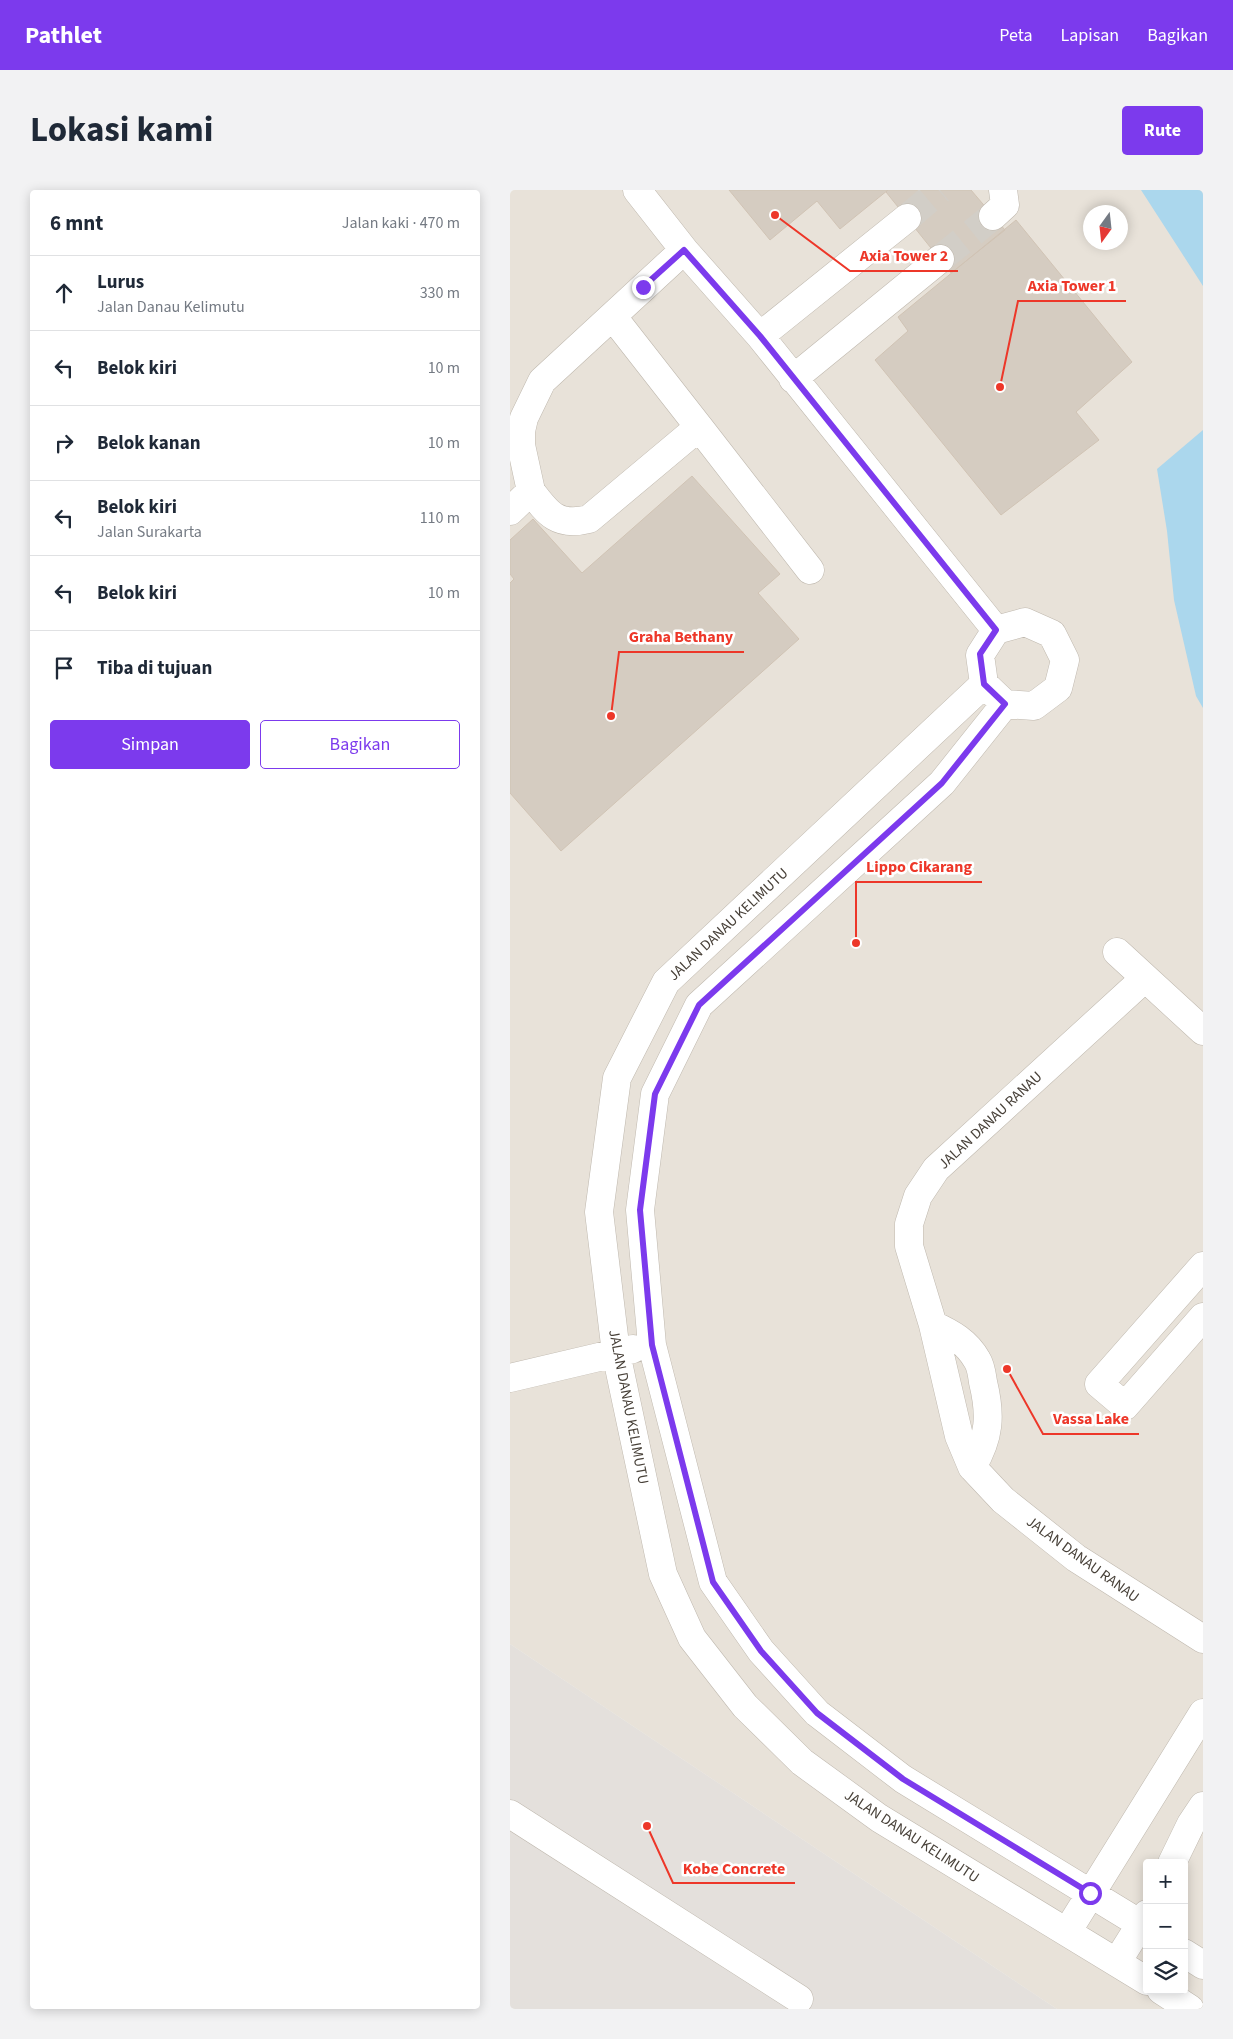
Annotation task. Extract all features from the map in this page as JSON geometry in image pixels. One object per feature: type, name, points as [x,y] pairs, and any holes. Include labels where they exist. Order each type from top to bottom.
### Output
[{"type":"street","points":[[637,190],[684,250],[760,336],[996,630]]},
{"type":"street","points":[[993,216],[1005,205],[1003,190]]},
{"type":"street","points":[[760,336],[907,218]]},
{"type":"street","points":[[684,250],[542,381],[531,403],[521,431],[521,445],[531,490],[544,509],[561,521],[575,522],[589,519],[699,427]]},
{"type":"street","points":[[793,379],[940,258]]},
{"type":"street","points":[[612,317],[810,570]]},
{"type":"street","points":[[510,511],[531,490]]},
{"type":"street","points":[[1025,622],[1052,634],[1065,660],[1058,688],[1034,706],[1005,704],[984,684],[980,654],[996,630],[1025,622]]},
{"type":"street","name":"JALAN DANAU KELIMUTU","points":[[984,684],[666,982],[618,1078],[599,1212],[616,1353],[663,1574],[692,1638],[745,1706],[802,1762],[879,1818],[1143,1978]]},
{"type":"street","points":[[1005,704],[942,783],[699,1005],[655,1094],[640,1210],[652,1345],[713,1582],[761,1651],[817,1713],[903,1779],[1090,1893],[1143,1921]]},
{"type":"street","points":[[1117,952],[1203,1031]]},
{"type":"street","name":"JALAN DANAU RANAU","points":[[1145,978],[936,1169],[918,1196],[909,1224],[908,1246],[932,1325],[959,1436],[972,1467],[1003,1500],[1076,1558],[1203,1639]]},
{"type":"street","points":[[1203,1266],[1099,1384],[1125,1406],[1203,1317]]},
{"type":"street","points":[[932,1325],[950,1332],[966,1345],[979,1361],[988,1403],[983,1449],[972,1467]]},
{"type":"street","points":[[510,1378],[652,1345]]},
{"type":"street","points":[[1067,1932],[1203,1714]]},
{"type":"street","points":[[1174,1859],[1191,1824],[1203,1806]]},
{"type":"street","points":[[510,1814],[799,1999]]},
{"type":"street","points":[[1118,1962],[1143,1925]]},
{"type":"street","points":[[1188,1955],[1203,1965]]},
{"type":"street","points":[[1167,1994],[1190,2009]]},
{"type":"shaded area","points":[[510,190],[1203,190],[1203,2009],[1057,2009],[510,1644]]},
{"type":"shaded area","points":[[510,1644],[1057,2009],[510,2009]]},
{"type":"water","points":[[1141,190],[1203,190],[1203,286]]},
{"type":"water","points":[[1203,430],[1203,708],[1196,696],[1174,600],[1167,531],[1157,469]]},
{"type":"building","points":[[729,190],[888,190],[840,229],[817,201],[770,240]]},
{"type":"building","points":[[888,190],[971,190],[1005,230],[951,273],[886,192]]},
{"type":"building","points":[[1016,220],[1132,362],[1076,412],[1099,440],[1001,515],[875,360],[908,331],[898,317]]},
{"type":"building","points":[[692,476],[780,574],[758,593],[799,639],[561,851],[510,793],[510,583],[514,579],[510,574],[510,540],[533,519],[582,573]]},
{"type":"tunnel","points":[[907,218],[940,190]]},
{"type":"tunnel","points":[[940,259],[993,216]]},
{"type":"place","name":"Axia Tower 2","points":[[775,215]]},
{"type":"place","name":"Axia Tower 1","points":[[1000,387]]},
{"type":"place","name":"Graha Bethany","points":[[611,716]]},
{"type":"place","name":"Lippo Cikarang","points":[[856,943]]},
{"type":"place","name":"Vassa Lake","points":[[1007,1369]]},
{"type":"place","name":"Kobe Concrete","points":[[647,1826]]},
{"type":"route","points":[[643,287],[684,250],[760,336],[996,630],[980,654],[984,684],[1005,704],[942,783],[699,1005],[655,1094],[640,1210],[652,1345],[713,1582],[761,1651],[817,1713],[903,1779],[1090,1893]]}]
